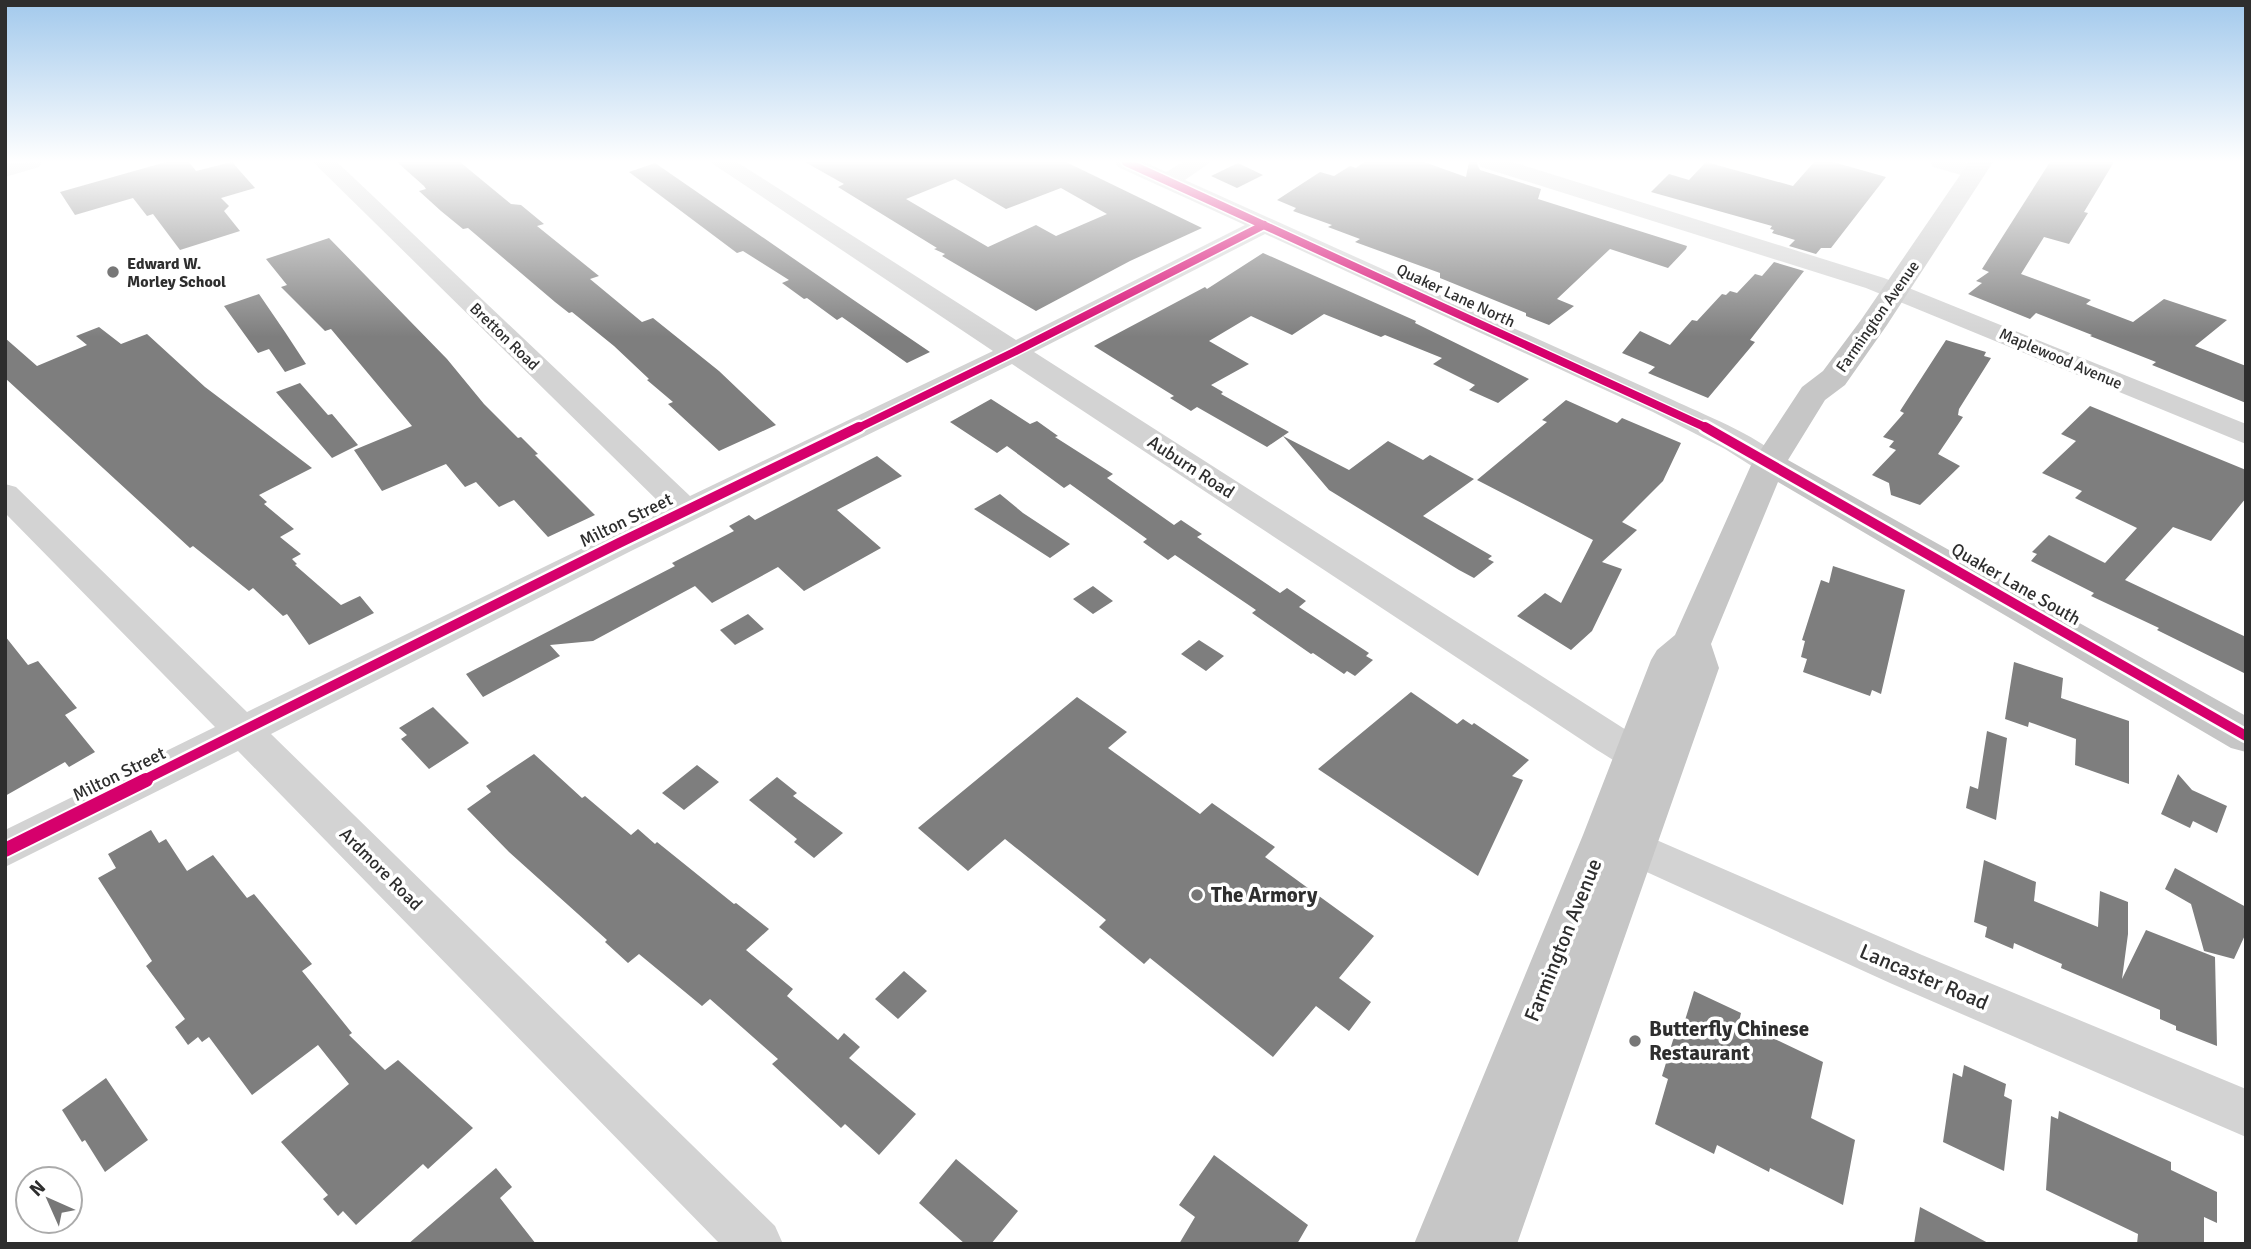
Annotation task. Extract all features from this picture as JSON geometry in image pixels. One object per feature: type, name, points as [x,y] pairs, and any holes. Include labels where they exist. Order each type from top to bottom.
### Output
[{"type":"main road","name":"Farmington Avenue","points":[[1489,1244],[1649,761],[1699,668],[1691,644],[1769,463],[1813,394],[1834,378],[1885,286],[1927,220]]},
{"type":"main road","name":"Quaker Lane South","points":[[1769,463],[2246,736]]},
{"type":"main road","name":"Farmington Avenue","points":[[1443,1244],[1546,978],[1620,842]]},
{"type":"street","name":"Bretton Road","points":[[385,220],[686,510]]},
{"type":"street","name":"Auburn Road","points":[[811,220],[1649,761]]},
{"type":"street","name":"Quaker Lane North","points":[[1254,220],[1663,406],[1736,442],[1769,463]]},
{"type":"street","name":"Maplewood Avenue","points":[[1675,220],[1885,286],[2246,435]]},
{"type":"street","name":"Milton Street","points":[[5,850],[686,510],[1014,352],[1264,225]]},
{"type":"street","name":"Ardmore Road","points":[[5,494],[757,1244]]},
{"type":"street","name":"Lancaster Road","points":[[1620,842],[1906,970],[2246,1113]]},
{"type":"building","points":[[158,220],[231,220],[240,231],[180,250]]},
{"type":"building","points":[[452,220],[540,220],[544,224],[537,226],[599,276],[590,279],[642,322],[653,318],[719,371],[776,425],[719,451],[668,404],[673,402],[614,346],[572,312],[569,313],[555,302],[468,228],[463,229]]},
{"type":"building","points":[[693,220],[738,220],[930,352],[907,363],[842,317],[837,320],[782,283],[789,280],[743,251],[737,253]]},
{"type":"building","points":[[892,220],[942,220],[988,247],[1036,225],[1056,236],[1092,220],[1186,220],[1202,228],[1130,261],[1036,311],[942,256],[945,254],[934,249],[937,248]]},
{"type":"building","points":[[1319,220],[1605,220],[1687,246],[1668,268],[1610,249],[1557,299],[1574,306],[1549,325],[1440,278],[1440,273],[1355,242],[1360,239],[1328,227],[1332,225]]},
{"type":"building","points":[[1752,220],[1852,220],[1831,248],[1821,248],[1816,254],[1789,246],[1795,240],[1772,233],[1772,226]]},
{"type":"building","points":[[2013,220],[2084,220],[2069,244],[2044,237],[2021,274],[2091,300],[2086,304],[2133,322],[2164,299],[2227,320],[2195,346],[2246,366],[2246,403],[2152,365],[2156,362],[2036,313],[2030,319],[1968,294],[1982,283],[1976,281],[1989,272],[1982,269]]},
{"type":"building","points":[[329,238],[447,359],[484,404],[538,454],[535,455],[595,515],[548,537],[514,500],[499,507],[476,482],[465,487],[446,464],[382,491],[354,450],[412,426],[331,329],[325,331],[281,287],[287,285],[266,259]]},
{"type":"building","points":[[1263,253],[1416,321],[1415,323],[1529,379],[1498,403],[1469,390],[1475,385],[1433,364],[1442,358],[1385,335],[1381,337],[1324,314],[1292,335],[1251,316],[1209,341],[1249,364],[1211,385],[1223,392],[1221,394],[1289,432],[1267,447],[1197,407],[1191,411],[1170,398],[1174,396],[1094,346],[1205,287],[1207,289]]},
{"type":"building","points":[[1774,262],[1804,271],[1750,340],[1755,342],[1708,398],[1648,373],[1655,367],[1622,353],[1640,331],[1670,345],[1692,320],[1697,321],[1722,294],[1726,295],[1730,291],[1737,293],[1755,274],[1762,276]]},
{"type":"building","points":[[259,294],[306,364],[285,372],[269,349],[258,353],[224,306]]},
{"type":"building","points":[[99,327],[121,344],[147,334],[205,387],[312,468],[259,495],[267,502],[264,504],[294,529],[280,537],[301,554],[292,559],[297,564],[295,565],[341,605],[360,596],[374,613],[309,645],[287,614],[283,616],[253,588],[249,591],[193,546],[190,548],[5,378],[5,338],[37,366],[87,345],[76,336]]},
{"type":"building","points":[[1946,340],[1986,352],[1984,356],[1991,358],[1959,409],[1958,415],[1963,417],[1938,454],[1960,466],[1920,505],[1891,495],[1889,483],[1872,475],[1896,450],[1889,447],[1894,441],[1883,437],[1904,413],[1900,411]]},
{"type":"building","points":[[300,383],[328,415],[332,414],[358,445],[332,458],[276,392]]},
{"type":"building","points":[[991,399],[1030,424],[1037,421],[1058,436],[1055,437],[1113,474],[1107,478],[1174,525],[1181,520],[1202,534],[1197,537],[1280,593],[1287,588],[1306,601],[1299,607],[1369,653],[1366,656],[1373,660],[1355,676],[1347,671],[1344,674],[1252,613],[1256,610],[1175,555],[1168,560],[1143,542],[1147,539],[1070,484],[1064,488],[1007,446],[997,453],[950,422]]},
{"type":"building","points":[[1566,400],[1617,423],[1622,418],[1681,443],[1663,481],[1622,522],[1637,530],[1602,562],[1622,569],[1592,631],[1571,650],[1517,616],[1545,593],[1561,603],[1593,540],[1477,480],[1547,422],[1542,420]]},
{"type":"building","points":[[2090,406],[2246,470],[2246,498],[2211,541],[2173,527],[2125,580],[2246,637],[2246,674],[2091,596],[2094,593],[2031,561],[2037,554],[2032,552],[2049,535],[2105,563],[2137,528],[2075,498],[2082,491],[2042,473],[2076,441],[2061,434]]},
{"type":"building","points":[[1283,436],[1349,470],[1388,441],[1423,460],[1430,455],[1474,479],[1423,516],[1492,556],[1488,559],[1494,562],[1474,578],[1459,570],[1329,490]]},
{"type":"building","points":[[877,456],[902,476],[837,510],[881,548],[804,591],[778,567],[712,603],[695,586],[593,641],[550,645],[560,656],[483,697],[466,674],[675,566],[672,563],[734,531],[729,526],[749,515],[755,520]]},
{"type":"building","points":[[1000,494],[1070,544],[1050,558],[974,509]]},
{"type":"building","points":[[1833,566],[1905,590],[1881,694],[1872,690],[1870,696],[1803,672],[1807,659],[1801,657],[1805,641],[1802,640],[1821,580],[1829,583]]},
{"type":"building","points":[[1093,586],[1113,601],[1093,614],[1073,599]]},
{"type":"building","points":[[748,614],[764,629],[735,645],[720,630]]},
{"type":"building","points":[[5,636],[28,665],[38,661],[77,708],[65,715],[95,752],[69,767],[65,762],[5,796]]},
{"type":"building","points":[[1199,640],[1224,656],[1206,671],[1181,654]]},
{"type":"building","points":[[2014,662],[2063,678],[2061,698],[2129,721],[2129,784],[2075,765],[2076,739],[2029,722],[2028,727],[2005,719]]},
{"type":"building","points":[[1411,692],[1457,724],[1463,719],[1472,725],[1474,723],[1529,760],[1512,776],[1523,780],[1478,876],[1318,769]]},
{"type":"building","name":"The Armory","points":[[1077,697],[1127,732],[1108,748],[1200,814],[1212,803],[1275,847],[1265,857],[1374,936],[1339,978],[1371,1002],[1349,1031],[1316,1006],[1273,1057],[1150,958],[1144,964],[1099,927],[1106,920],[1005,839],[968,871],[918,828]]},
{"type":"building","points":[[433,707],[469,743],[429,769],[401,739],[407,735],[399,728]]},
{"type":"building","points":[[1987,731],[2007,738],[1996,820],[1966,808],[1970,786],[1978,789]]},
{"type":"building","points":[[534,754],[582,798],[585,796],[631,835],[638,829],[769,929],[746,950],[793,989],[787,996],[838,1040],[844,1033],[860,1047],[849,1058],[916,1114],[879,1155],[845,1124],[841,1128],[772,1064],[778,1059],[710,999],[702,1006],[639,954],[628,963],[605,942],[607,940],[509,852],[467,809],[491,792],[486,786]]},
{"type":"building","points":[[697,765],[719,782],[684,810],[662,793]]},
{"type":"building","points":[[2178,774],[2192,790],[2227,806],[2217,833],[2193,821],[2190,828],[2161,814]]},
{"type":"building","points":[[777,777],[797,793],[793,796],[843,833],[814,858],[794,842],[797,839],[749,800]]},
{"type":"building","points":[[151,830],[159,843],[166,839],[187,871],[213,855],[247,898],[254,894],[312,964],[302,971],[352,1033],[349,1035],[385,1070],[398,1060],[473,1128],[428,1169],[423,1164],[356,1225],[343,1211],[338,1216],[323,1199],[328,1195],[281,1142],[349,1084],[318,1045],[252,1095],[209,1037],[202,1042],[198,1037],[188,1045],[175,1027],[185,1019],[146,966],[152,961],[98,878],[116,868],[108,854]]},
{"type":"building","points":[[1984,860],[2036,882],[2034,901],[2098,927],[2100,891],[2128,902],[2128,934],[2122,979],[2146,930],[2215,957],[2217,1046],[2176,1030],[2176,1026],[2160,1019],[2160,1010],[2061,968],[2062,964],[2014,943],[2013,949],[1985,937],[1987,927],[1974,922]]},
{"type":"building","points":[[2175,868],[2246,907],[2246,933],[2234,959],[2204,951],[2191,904],[2165,889]]},
{"type":"building","points":[[904,971],[927,991],[898,1019],[875,999]]},
{"type":"building","points":[[1694,991],[1741,1013],[1739,1022],[1823,1062],[1811,1118],[1855,1140],[1843,1205],[1717,1145],[1714,1154],[1655,1124],[1668,1079],[1662,1076],[1677,1027],[1682,1030]]},
{"type":"building","points":[[1964,1065],[2006,1084],[2004,1096],[2012,1100],[2004,1171],[1943,1142],[1953,1073],[1962,1077]]},
{"type":"building","points":[[106,1078],[148,1140],[105,1172],[62,1110]]},
{"type":"building","points":[[2059,1111],[2171,1162],[2171,1170],[2217,1192],[2217,1223],[2204,1217],[2204,1244],[2137,1244],[2138,1234],[2046,1190],[2051,1116],[2058,1119]]},
{"type":"building","points":[[1214,1155],[1308,1225],[1297,1244],[1179,1244],[1195,1217],[1179,1205]]},
{"type":"building","points":[[956,1159],[1018,1211],[991,1244],[965,1244],[919,1203]]},
{"type":"building","points":[[496,1168],[512,1187],[500,1198],[536,1244],[408,1244]]},
{"type":"building","points":[[1920,1207],[1990,1244],[1914,1244]]},
{"type":"cycle path","points":[[1254,220],[1663,406],[1736,442],[2246,736]]},
{"type":"cycle path","points":[[5,850],[619,543],[1014,352],[1264,225]]},
{"type":"place","name":"Edward W. Morley School","points":[[113,272]]},
{"type":"place","name":"The Armory","points":[[1197,895]]},
{"type":"place","name":"Butterfly Chinese Restaurant","points":[[1635,1041]]}]
